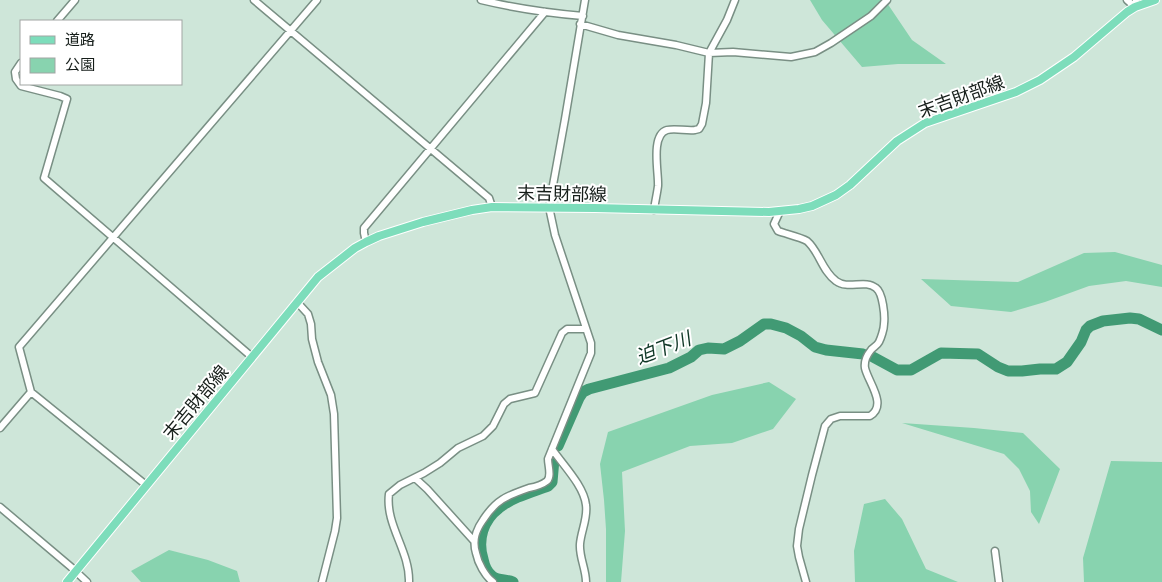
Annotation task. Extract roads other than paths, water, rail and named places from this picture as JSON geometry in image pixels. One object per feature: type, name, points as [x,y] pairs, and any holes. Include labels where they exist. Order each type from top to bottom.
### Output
[{"type":"main road","name":"末吉財部線","points":[[67,582],[318,277],[355,248],[366,242],[379,236],[447,216],[492,207],[780,211],[812,206],[836,194],[856,179],[897,141],[925,123],[1016,92],[1040,80],[1074,57],[1136,3],[1154,0]]},
{"type":"street","points":[[58,20],[75,0]]},
{"type":"street","points":[[254,0],[489,198],[492,207]]},
{"type":"street","points":[[146,485],[31,392],[19,347],[317,0]]},
{"type":"street","points":[[481,0],[505,6],[583,16]]},
{"type":"street","points":[[493,582],[480,565],[474,548],[478,528],[491,508],[501,500],[548,480],[550,475],[548,459],[591,353],[591,344],[555,235],[549,207],[585,0]]},
{"type":"street","points":[[654,210],[658,187],[656,158],[658,140],[668,130],[695,130],[699,129],[702,124],[706,103],[709,53],[727,20],[735,0]]},
{"type":"street","points":[[580,24],[618,35],[709,53],[733,52],[791,57],[815,52],[871,16],[887,0]]},
{"type":"street","points":[[1127,0],[1136,3]]},
{"type":"street","points":[[366,242],[364,228],[545,12]]},
{"type":"street","points":[[20,64],[15,72],[16,79],[20,85]]},
{"type":"street","points":[[20,85],[67,99],[44,178],[252,357]]},
{"type":"street","points":[[780,211],[774,224],[778,231],[806,241],[814,250],[829,275],[836,281],[846,285],[868,285],[875,287],[881,294],[883,309],[884,324],[880,340],[867,355],[865,362],[865,368],[877,398],[876,409],[870,416],[844,415],[836,417],[831,419],[825,426],[799,530],[798,552],[806,582]]},
{"type":"street","points":[[297,302],[308,314],[312,339],[318,362],[331,395],[334,414],[336,518],[331,550],[322,582]]},
{"type":"street","points":[[409,582],[409,570],[394,529],[388,502],[389,494],[395,488],[440,463],[458,448],[483,436],[493,426],[504,404],[510,399],[535,393],[562,333],[566,330],[586,329]]},
{"type":"street","points":[[0,428],[31,392]]},
{"type":"street","points":[[552,449],[581,489],[586,505],[580,544],[580,554],[585,570],[586,582]]},
{"type":"street","points":[[415,478],[474,541]]},
{"type":"street","points":[[0,507],[87,582]]},
{"type":"street","points":[[995,551],[999,582]]},
{"type":"waterway","name":"迫下川","points":[[873,357],[897,370],[911,370],[941,353],[978,354],[1008,371],[1056,369],[1067,362],[1081,342],[1086,330],[1090,326],[1103,321],[1139,319],[1162,330]]},
{"type":"waterway","name":"迫下川","points":[[558,446],[583,392],[669,368],[691,357],[699,350],[708,348],[724,349],[740,341],[764,324],[786,328],[801,336],[815,347],[863,354]]},
{"type":"waterway","name":"迫下川","points":[[513,582],[494,578],[487,570],[481,552],[481,538],[485,524],[493,513],[504,504],[548,486],[552,482],[554,459]]}]
